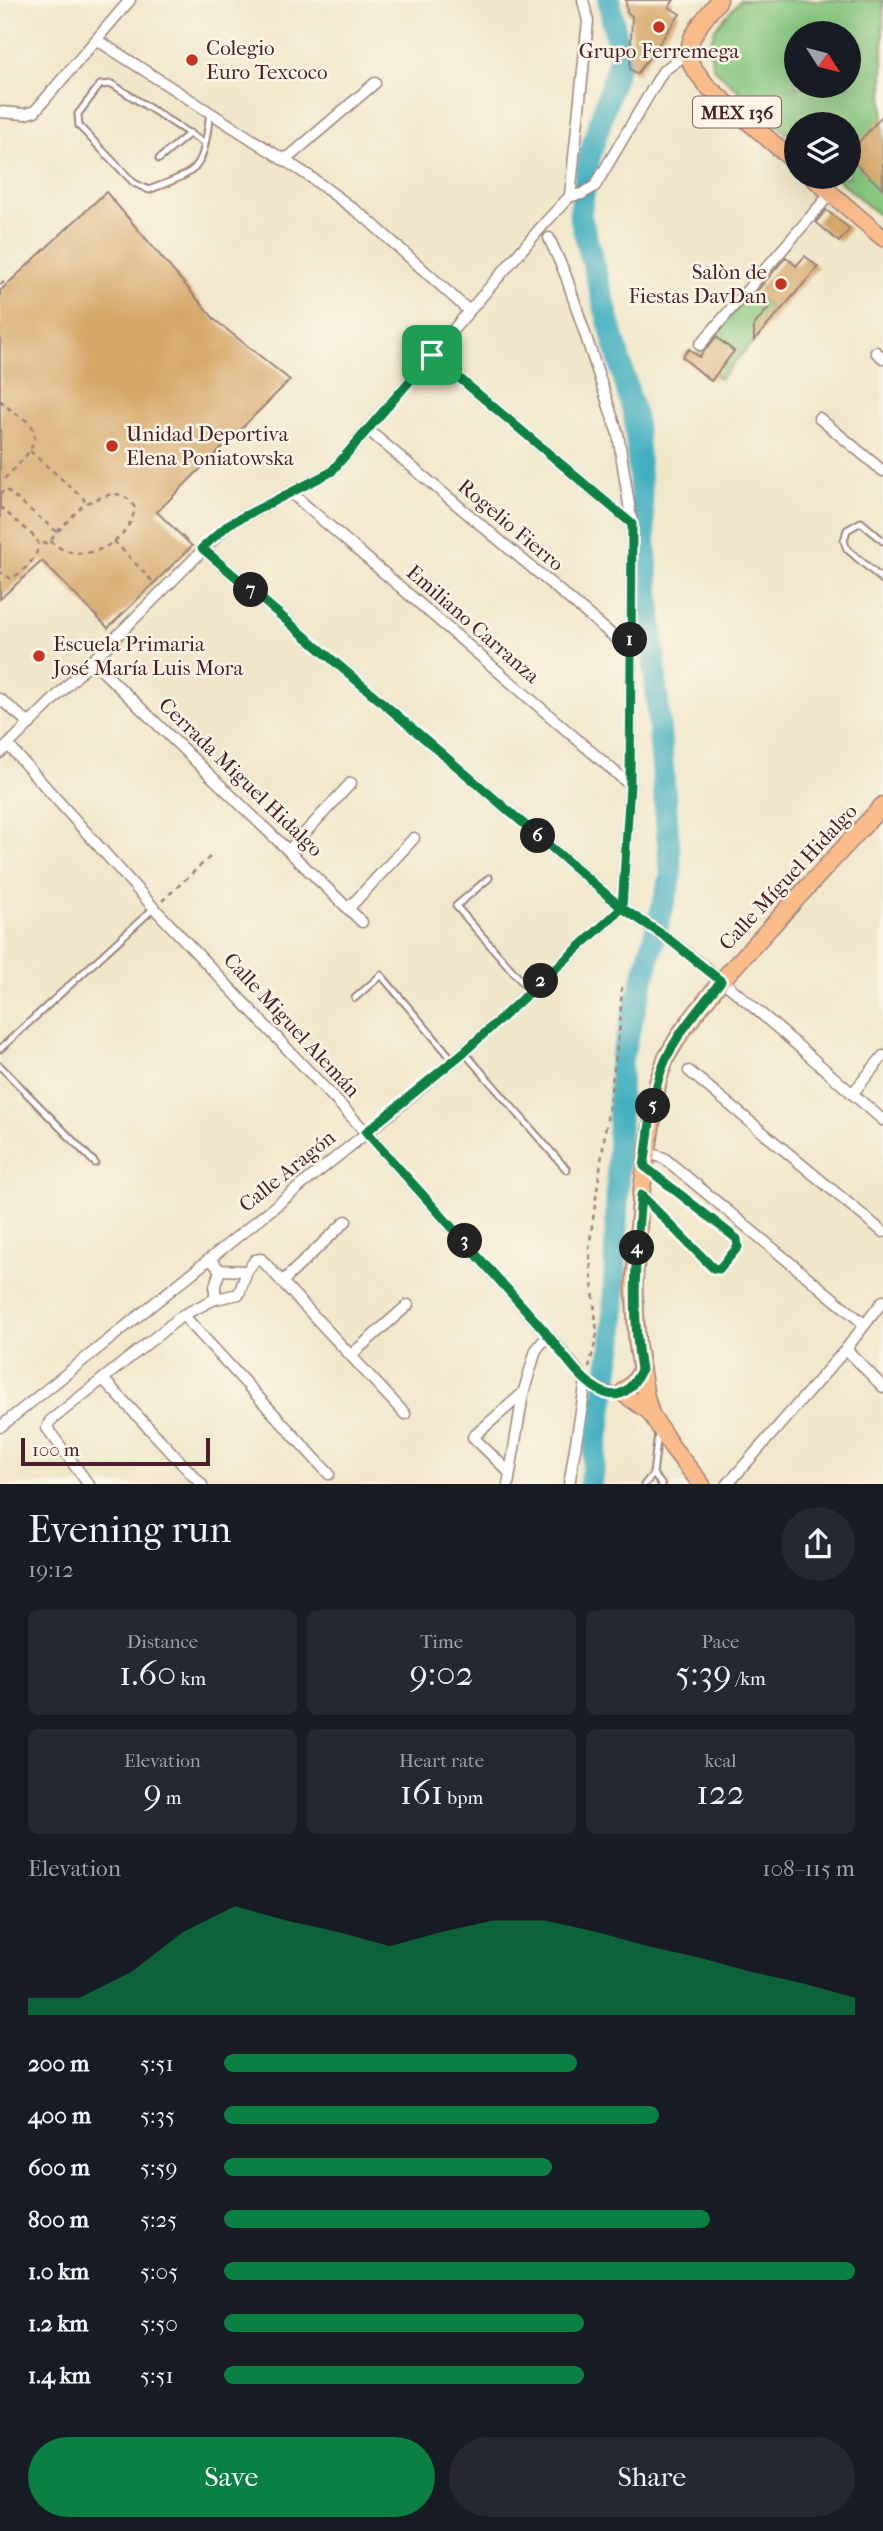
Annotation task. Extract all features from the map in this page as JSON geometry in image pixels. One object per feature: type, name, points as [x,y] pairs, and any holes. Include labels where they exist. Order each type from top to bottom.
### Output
[{"type":"main road","points":[[688,53],[692,38],[719,0]]},
{"type":"main road","name":"MEX 136","points":[[688,53],[691,66],[698,77],[784,152]]},
{"type":"main road","points":[[826,189],[883,238]]},
{"type":"main road","name":"Calle Míguel Hidalgo","points":[[701,1484],[678,1456],[655,1420],[646,1397],[637,1343],[634,1287],[641,1195],[658,1081],[666,1058],[682,1031],[721,981],[883,804]]},
{"type":"main road","points":[[641,1370],[635,1381],[619,1394],[655,1420]]},
{"type":"street","points":[[0,112],[25,114],[35,111],[130,0]]},
{"type":"street","points":[[570,196],[588,21],[583,0]]},
{"type":"street","points":[[97,40],[309,176],[367,219],[469,311]]},
{"type":"street","points":[[0,753],[202,548],[229,524],[331,472],[570,196],[595,186],[663,71],[688,53]]},
{"type":"street","points":[[281,159],[290,156],[375,83]]},
{"type":"street","points":[[700,345],[831,193]]},
{"type":"street","points":[[549,238],[566,276],[618,434],[632,524],[630,785],[622,908]]},
{"type":"street","points":[[432,355],[632,524]]},
{"type":"street","points":[[819,418],[883,471]]},
{"type":"street","name":"Rogelio Fierro","points":[[368,430],[630,650]]},
{"type":"street","name":"Emiliano Carranza","points":[[290,492],[630,785]]},
{"type":"street","points":[[202,548],[622,908],[666,937],[721,981],[883,1120]]},
{"type":"street","name":"Cerrada Miguel Hidalgo","points":[[92,661],[362,922]]},
{"type":"street","points":[[0,699],[30,724]]},
{"type":"street","name":"Calle Miguel Alemán","points":[[8,745],[154,908],[366,1132],[586,1381],[597,1388],[619,1394],[646,1397]]},
{"type":"street","points":[[289,850],[351,783]]},
{"type":"street","points":[[348,909],[414,838]]},
{"type":"street","name":"Calle Aragón","points":[[0,1427],[464,1052],[622,908]]},
{"type":"street","points":[[852,1094],[883,1056]]},
{"type":"street","points":[[689,1071],[883,1231]]},
{"type":"street","points":[[645,1159],[664,1158],[864,1324]]},
{"type":"street","points":[[283,1281],[346,1221]]},
{"type":"street","points":[[210,1259],[220,1270],[247,1271]]},
{"type":"street","points":[[88,1484],[47,1428],[50,1421],[183,1315],[215,1299],[239,1294],[247,1271],[255,1260],[261,1259],[283,1281],[405,1414]]},
{"type":"street","points":[[215,1299],[215,1286],[220,1270]]},
{"type":"street","points":[[728,1484],[846,1349],[883,1301]]},
{"type":"street","points":[[351,1355],[408,1305]]},
{"type":"street","points":[[183,1315],[329,1474]]},
{"type":"street","points":[[508,1484],[523,1394],[536,1350],[548,1335]]},
{"type":"street","points":[[846,1349],[883,1387]]},
{"type":"street","points":[[104,1380],[201,1484]]},
{"type":"street","points":[[569,1484],[586,1381]]},
{"type":"street","points":[[509,1472],[473,1437],[523,1394]]},
{"type":"lane","points":[[204,143],[112,84],[100,85],[78,114],[79,126],[134,183],[149,191],[193,171],[200,158],[204,143],[210,113]]},
{"type":"lane","points":[[159,159],[190,133]]},
{"type":"lane","points":[[883,541],[861,523],[847,530],[844,541],[847,549],[883,580]]},
{"type":"lane","points":[[489,878],[456,906],[530,991]]},
{"type":"lane","points":[[0,1049],[154,908]]},
{"type":"lane","points":[[355,998],[381,975],[453,1060]]},
{"type":"lane","points":[[464,1052],[567,1170]]},
{"type":"lane","points":[[0,1066],[95,1163]]},
{"type":"lane","points":[[641,1195],[713,1268],[719,1269],[738,1247],[737,1239],[645,1159]]},
{"type":"lane","points":[[645,1484],[653,1474],[655,1420]]},
{"type":"lane","points":[[653,1474],[661,1484]]},
{"type":"path","points":[[0,285],[8,279]]},
{"type":"path","points":[[0,400],[34,429],[34,443],[30,451],[1,480],[5,489],[57,532]]},
{"type":"path","points":[[30,451],[84,499],[84,504]]},
{"type":"path","points":[[0,495],[5,489]]},
{"type":"path","points":[[39,545],[50,541],[84,504],[108,494],[119,494],[130,499],[135,508],[134,517],[107,547],[88,554],[71,554],[50,541]]},
{"type":"path","points":[[0,507],[37,539],[39,545],[37,552],[16,576],[11,579],[0,572]]},
{"type":"path","points":[[114,541],[162,590]]},
{"type":"path","points":[[154,908],[212,855]]},
{"type":"path","points":[[586,1381],[597,1334],[589,1248],[620,1026],[622,983]]},
{"type":"green space","points":[[740,0],[883,0],[883,219],[849,189],[861,189],[861,112],[784,112],[784,131],[714,69],[709,47],[715,29]]},
{"type":"green space","points":[[752,291],[770,306],[758,336],[720,379],[694,359]]},
{"type":"building","points":[[626,0],[674,0],[669,7],[680,14],[637,74],[630,69],[632,16],[627,12]]},
{"type":"building","points":[[883,115],[883,189],[861,169],[861,140]]},
{"type":"building","name":"Unidad Deportiva Elena Poniatowska","points":[[106,192],[215,320],[290,380],[157,512],[192,546],[108,628],[42,561],[0,599],[0,291]]},
{"type":"building","points":[[826,210],[850,229],[839,242],[816,222]]},
{"type":"building","name":"Salòn de Fiestas DavDan","points":[[805,256],[818,267],[754,341],[754,325],[770,306],[755,293],[786,257],[796,266]]},
{"type":"building","points":[[716,337],[734,351],[711,381],[682,357],[689,349],[699,357]]},
{"type":"waterway","points":[[590,1484],[613,1339],[621,1060],[671,876],[635,418],[580,215],[589,158],[620,58],[609,0]]},
{"type":"place","name":"Grupo Ferremega","points":[[659,27]]},
{"type":"place","name":"Colegio Euro Texcoco","points":[[192,60]]},
{"type":"place","name":"Salòn de Fiestas DavDan","points":[[781,284]]},
{"type":"place","name":"Unidad Deportiva Elena Poniatowska","points":[[112,446]]},
{"type":"place","name":"Escuela Primaria José María Luis Mora","points":[[39,656]]},
{"type":"route","points":[[432,355],[331,472],[229,524],[202,548],[622,908],[666,937],[721,981],[682,1031],[666,1058],[658,1081],[644,1166],[737,1239],[738,1247],[719,1269],[713,1268],[641,1195],[634,1287],[641,1370],[627,1390],[616,1395],[606,1393],[586,1381],[366,1132],[464,1052],[622,908],[630,785],[632,524],[432,355]]}]
